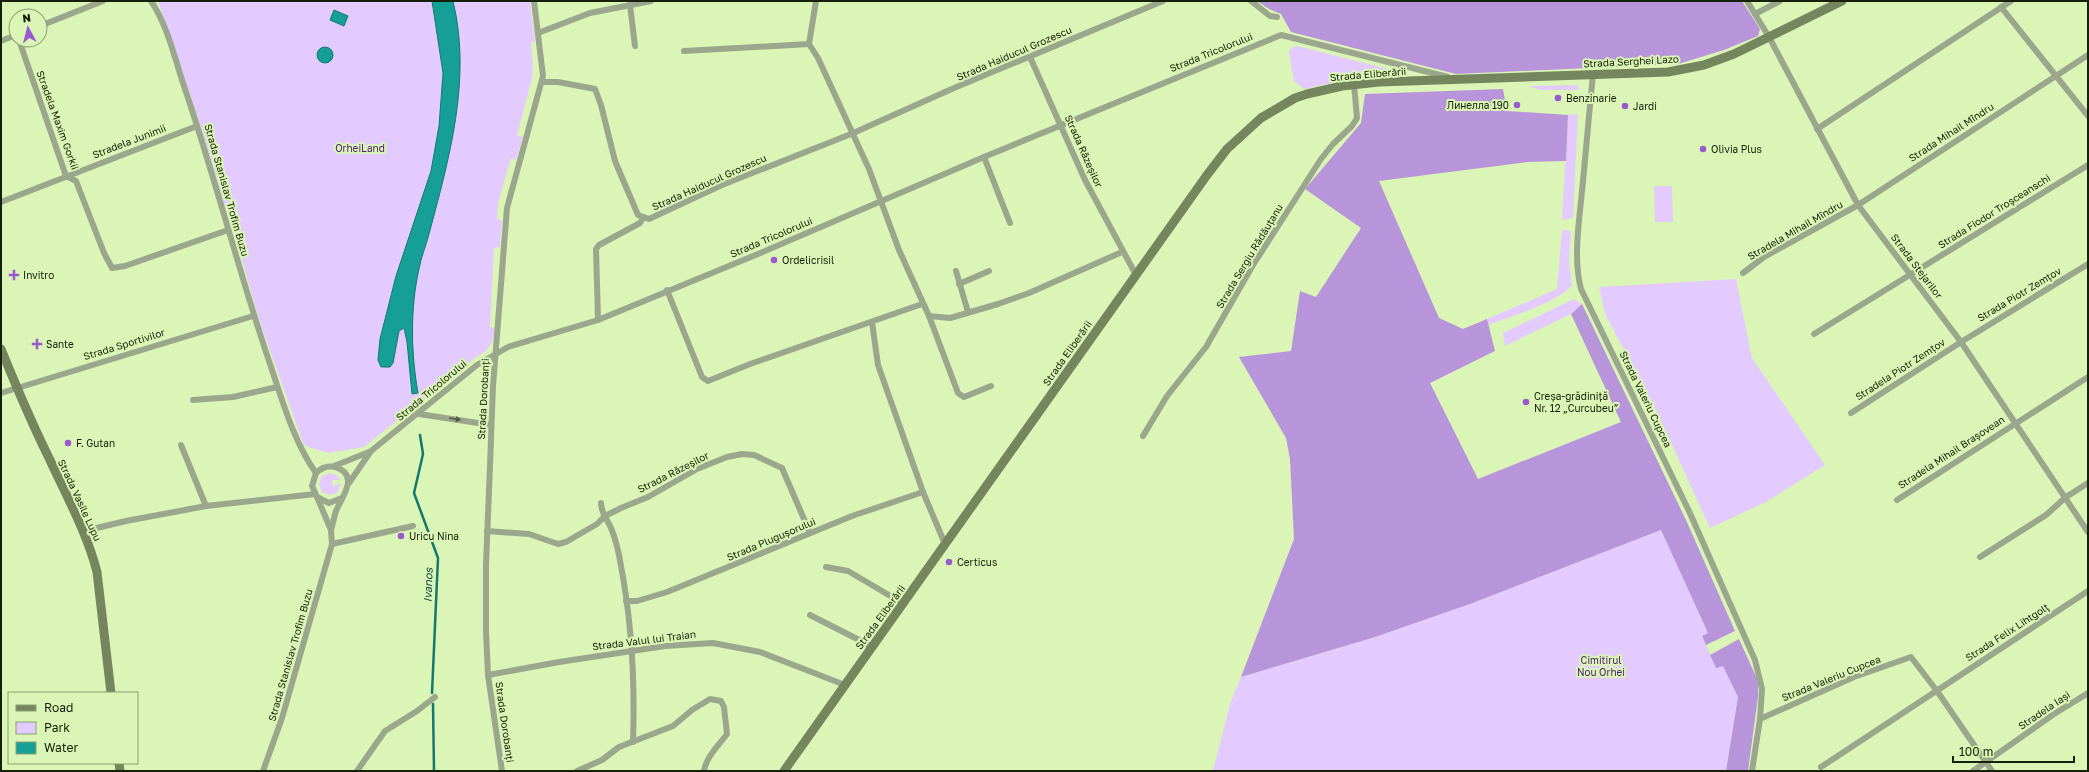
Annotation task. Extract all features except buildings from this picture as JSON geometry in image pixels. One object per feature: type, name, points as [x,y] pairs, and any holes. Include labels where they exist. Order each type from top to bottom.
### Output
[{"type":"street","points":[[48,23],[103,1]]},
{"type":"street","name":"Strada Stanislav Trofim Buzu","points":[[152,1],[163,25],[197,126],[253,316],[300,444],[316,473]]},
{"type":"street","name":"Strada Dorobanți","points":[[502,771],[488,674],[486,564],[491,425],[507,208],[542,82],[542,60],[534,1]]},
{"type":"street","points":[[538,33],[590,14],[651,1]]},
{"type":"street","points":[[816,1],[809,44],[818,58],[881,201],[922,304],[929,316],[960,396],[964,397],[991,386]]},
{"type":"street","name":"Strada Haiducul Grozescu","points":[[542,82],[558,82],[595,89],[598,94],[607,133],[622,182],[634,210],[643,218],[649,219],[729,182],[851,134],[1163,1]]},
{"type":"street","points":[[1251,1],[1270,16],[1277,17]]},
{"type":"street","name":"Strada Stejarilor","points":[[1747,1],[1769,37],[1858,205],[1961,342],[2016,422],[2088,532]]},
{"type":"street","points":[[1755,14],[1780,1]]},
{"type":"street","name":"Strada Serghei Lazo","points":[[1454,78],[1512,79],[1668,72],[1704,65],[1769,37],[1842,1]]},
{"type":"street","points":[[1817,129],[2011,1]]},
{"type":"street","points":[[630,5],[635,46]]},
{"type":"street","points":[[2001,7],[2088,116]]},
{"type":"street","name":"Strada Tricolorului","points":[[349,483],[371,452],[477,365],[508,347],[598,320],[984,157],[1281,35],[1454,78]]},
{"type":"street","points":[[684,51],[809,44]]},
{"type":"street","name":"Stradela Maxim Gorkii","points":[[22,48],[66,176],[76,180],[104,253],[112,268],[125,266],[228,230]]},
{"type":"street","name":"Strada Mihail Mîndru","points":[[1858,205],[2088,55]]},
{"type":"street","name":"Strada Răzeșilor","points":[[1030,57],[1086,180],[1122,252],[1136,275]]},
{"type":"street","name":"Strada Valeriu Cupcea","points":[[1593,75],[1579,232],[1578,256],[1581,289],[1640,407],[1744,631],[1761,676],[1762,689],[1760,719],[1752,771]]},
{"type":"street","name":"Strada Eliberării","points":[[784,771],[1227,149],[1252,126],[1278,107],[1295,98],[1327,88],[1354,84],[1454,78]]},
{"type":"street","name":"Strada Sergiu Rădăuțanu","points":[[1143,436],[1167,396],[1206,347],[1253,265],[1321,159],[1332,144],[1352,126],[1356,118],[1357,103],[1354,84]]},
{"type":"street","name":"Stradela Junimii","points":[[1,202],[197,126]]},
{"type":"street","points":[[984,157],[1010,223]]},
{"type":"street","name":"Strada Fiodor Troșceanschi","points":[[1814,334],[2088,165]]},
{"type":"street","name":"Stradela Mihail Mîndru","points":[[1743,273],[1764,257],[1858,205]]},
{"type":"street","points":[[598,320],[596,249],[599,245],[640,223],[643,218]]},
{"type":"street","points":[[929,316],[950,318],[1029,293],[1122,252]]},
{"type":"street","name":"Strada Piotr Zemțov","points":[[1961,342],[2088,264]]},
{"type":"street","points":[[956,271],[968,312]]},
{"type":"street","points":[[959,284],[989,271]]},
{"type":"street","points":[[667,290],[702,377],[706,381],[922,304]]},
{"type":"street","name":"Strada Sportivilor","points":[[1,393],[253,316]]},
{"type":"street","points":[[872,322],[878,365],[923,492],[945,544]]},
{"type":"street","name":"Stradela Piotr Zemțov","points":[[1851,413],[1961,342]]},
{"type":"street","name":"Strada Vasile Lupu","points":[[1,348],[17,389],[84,532],[97,572],[111,692]]},
{"type":"street","name":"Stradela Mihail Brașovean","points":[[1897,500],[2088,377]]},
{"type":"street","points":[[193,400],[233,397],[278,387]]},
{"type":"street","points":[[419,414],[491,425]]},
{"type":"street","points":[[181,445],[206,506]]},
{"type":"street","name":"Strada Tricolorului","points":[[334,466],[371,452]]},
{"type":"street","name":"Strada Răzeșilor","points":[[487,531],[530,534],[558,544],[566,542],[597,524],[605,516],[620,508],[648,498],[697,469],[727,457],[742,454],[754,455],[782,468],[810,533]]},
{"type":"street","points":[[316,496],[312,481],[316,473],[327,466],[334,466],[344,472],[349,483],[331,530]]},
{"type":"street","points":[[1980,557],[2046,515],[2066,497],[2088,483]]},
{"type":"street","name":"Strada Plugușorului","points":[[626,601],[638,601],[667,592],[852,516],[923,492]]},
{"type":"street","points":[[84,532],[126,521],[206,506],[316,496],[329,503],[342,498]]},
{"type":"street","name":"Strada Stanislav Trofim Buzu","points":[[264,771],[282,718],[332,544],[331,530],[316,496]]},
{"type":"street","points":[[601,503],[601,511],[605,516],[617,545],[626,601],[631,651],[634,711],[633,742]]},
{"type":"street","points":[[332,544],[413,526]]},
{"type":"street","points":[[826,567],[848,571],[904,604]]},
{"type":"street","name":"Strada Felix Lihtgolţ","points":[[1821,768],[2088,591]]},
{"type":"street","points":[[810,615],[873,647]]},
{"type":"street","name":"Strada Valul lui Traian","points":[[488,674],[631,651],[696,643],[736,646],[760,652],[845,685]]},
{"type":"street","name":"Strada Valeriu Cupcea","points":[[1760,719],[1848,680],[1911,657],[1937,691]]},
{"type":"street","points":[[1937,691],[1992,771]]},
{"type":"street","name":"Stradela Iași","points":[[1973,771],[2054,714],[2088,693]]},
{"type":"street","points":[[357,771],[385,731],[417,711],[435,697]]},
{"type":"street","points":[[577,771],[602,760],[619,747],[673,726],[705,701],[716,698],[721,701],[724,707],[727,734],[711,755],[705,765],[704,771]]},
{"type":"green space","name":"OrheiLand","points":[[158,1],[530,1],[535,42],[531,43],[533,65],[532,78],[517,136],[523,137],[516,160],[511,158],[498,203],[497,219],[502,220],[500,247],[494,248],[490,327],[495,328],[492,342],[485,352],[476,357],[364,447],[329,453],[308,447],[303,443],[260,322],[200,124]]},
{"type":"green space","points":[[1297,46],[1412,75],[1345,80],[1304,89],[1294,81],[1289,54],[1290,49]]},
{"type":"green space","points":[[1578,85],[1579,90],[1541,90],[1527,86]]},
{"type":"green space","points":[[1578,114],[1573,218],[1562,220],[1568,115]]},
{"type":"green space","points":[[1654,186],[1672,186],[1673,222],[1655,222]]},
{"type":"green space","points":[[1562,230],[1568,230],[1571,233],[1569,261],[1572,285],[1566,291],[1546,303],[1488,325],[1487,319],[1557,289]]},
{"type":"green space","points":[[1736,279],[1752,358],[1825,465],[1766,502],[1710,528],[1656,410],[1605,314],[1599,287]]},
{"type":"green space","points":[[1574,299],[1582,304],[1571,314],[1505,346],[1503,333]]},
{"type":"green space","points":[[330,473],[338,476],[340,480],[332,480],[333,486],[341,483],[338,492],[330,495],[322,492],[319,484],[322,476]]},
{"type":"green space","name":"Cimitirul Nou Orhei","points":[[1661,530],[1708,633],[1702,636],[1716,667],[1723,665],[1738,697],[1726,771],[1213,771],[1230,704],[1241,677],[1372,638],[1470,604]]},
{"type":"shaded area","points":[[1257,1],[1742,1],[1760,29],[1758,36],[1724,50],[1678,64],[1456,74],[1291,32],[1281,14],[1269,9]]},
{"type":"shaded area","points":[[1503,89],[1507,111],[1568,115],[1566,161],[1527,162],[1379,181],[1439,318],[1463,329],[1487,319],[1495,351],[1430,383],[1478,479],[1621,422],[1571,314],[1582,304],[1686,520],[1735,631],[1706,645],[1702,636],[1708,633],[1661,530],[1470,604],[1372,638],[1241,677],[1294,539],[1290,459],[1286,438],[1239,357],[1291,351],[1300,291],[1316,297],[1361,228],[1305,189],[1361,123],[1365,94]]},
{"type":"shaded area","points":[[1739,639],[1758,681],[1758,697],[1748,771],[1726,771],[1738,697],[1723,666],[1716,668],[1710,655]]},
{"type":"water","points":[[432,1],[453,1],[458,30],[460,60],[459,89],[456,119],[444,177],[421,260],[416,284],[412,331],[418,393],[412,394],[407,342],[404,328],[399,331],[393,363],[390,367],[381,367],[378,360],[380,339],[396,276],[431,171],[439,126],[443,73]]},
{"type":"water","points":[[334,10],[348,16],[344,26],[330,20]]},
{"type":"water","points":[[325,47],[332,52],[333,55],[328,62],[325,63],[318,58],[317,55],[322,48]]},
{"type":"waterway","name":"Ivanos","points":[[420,435],[423,454],[414,493],[438,558],[432,693]]},
{"type":"waterway","name":"Ivanos","points":[[433,704],[434,771]]},
{"type":"place","name":"Benzinarie","points":[[1558,98]]},
{"type":"place","name":"Линелла 190","points":[[1517,105]]},
{"type":"place","name":"Jardi","points":[[1625,106]]},
{"type":"place","name":"Olivia Plus","points":[[1703,149]]},
{"type":"place","name":"Ordelicrisil","points":[[774,260]]},
{"type":"place","name":"Invitro","points":[[14,275]]},
{"type":"place","name":"Sante","points":[[37,344]]},
{"type":"place","name":"Creșa-grădiniță Nr. 12 „Curcubeu”","points":[[1526,402]]},
{"type":"place","name":"F. Gutan","points":[[68,443]]},
{"type":"place","name":"Uricu Nina","points":[[401,536]]},
{"type":"place","name":"Certicus","points":[[949,562]]}]
